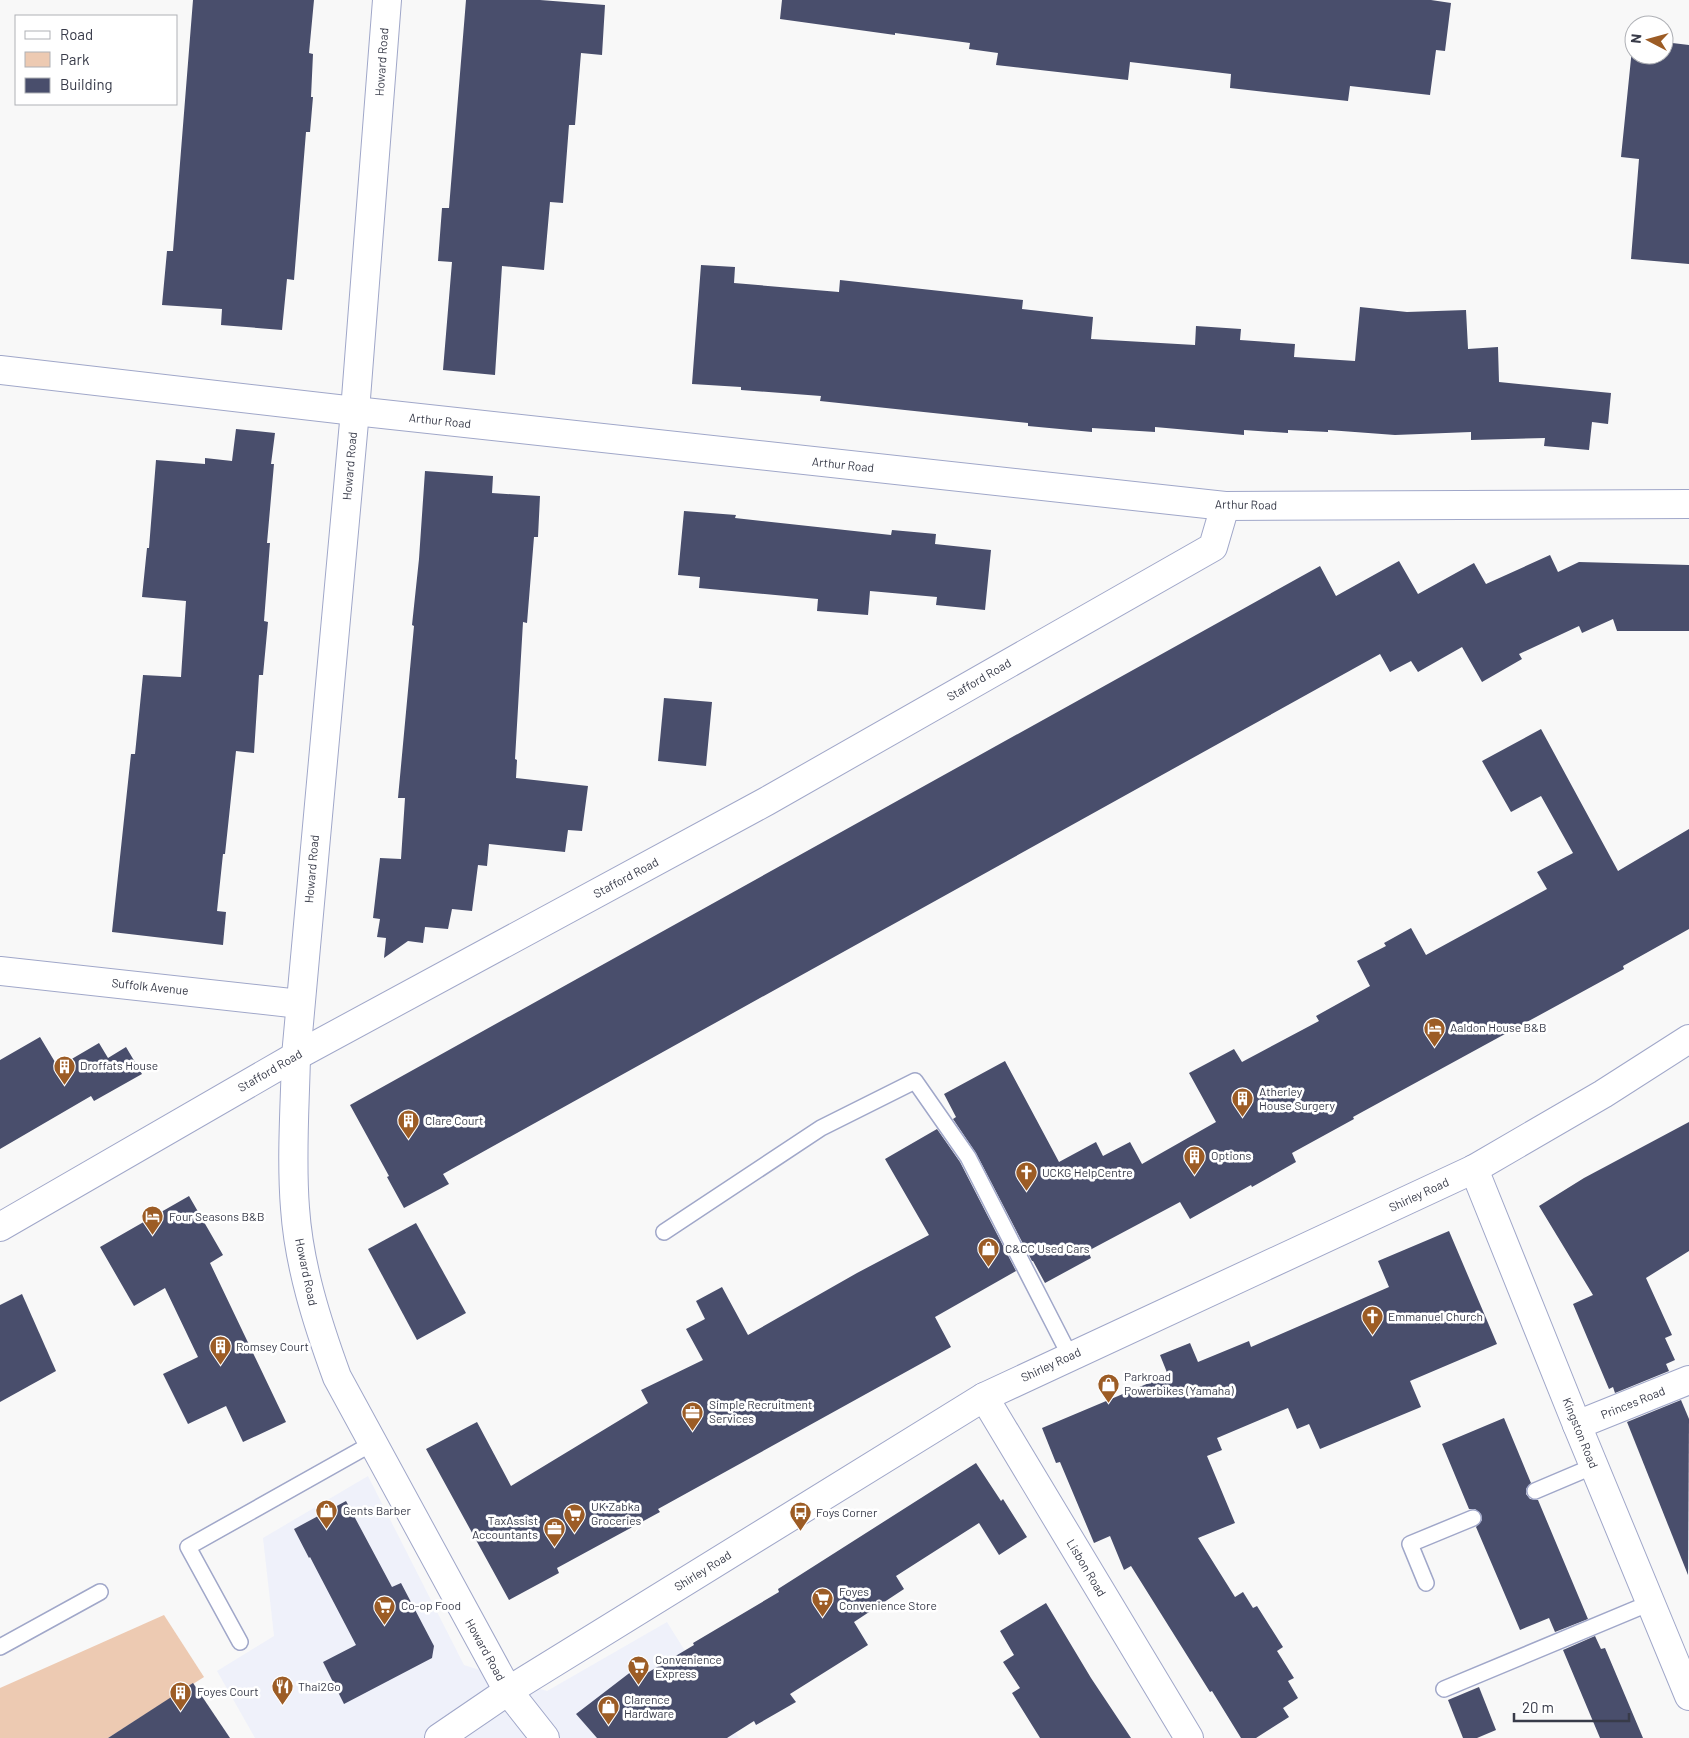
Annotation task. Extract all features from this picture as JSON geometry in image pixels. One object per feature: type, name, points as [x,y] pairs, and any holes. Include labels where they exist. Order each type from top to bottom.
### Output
[{"type":"street","name":"Howard Road","points":[[387,0],[355,411],[296,1056],[293,1162],[295,1209],[300,1248],[318,1325],[334,1368],[508,1691],[545,1738]]},
{"type":"street","name":"Arthur Road","points":[[0,370],[355,411],[1225,506],[1689,504]]},
{"type":"street","name":"Stafford Road","points":[[0,1227],[296,1056],[767,801],[1213,547],[1225,506]]},
{"type":"street","name":"Suffolk Avenue","points":[[0,971],[300,1004]]},
{"type":"street","name":"Shirley Road","points":[[438,1738],[508,1691],[984,1398],[1070,1356],[1474,1170],[1603,1094],[1689,1039]]},
{"type":"street","name":"Kingston Road","points":[[1474,1170],[1576,1426],[1689,1696]]},
{"type":"street","name":"Princes Road","points":[[1576,1426],[1689,1380]]},
{"type":"street","name":"Lisbon Road","points":[[984,1398],[1189,1738]]},
{"type":"lane","points":[[664,1232],[821,1128],[915,1081],[968,1157],[1070,1356]]},
{"type":"lane","points":[[240,1642],[188,1547],[373,1443]]},
{"type":"lane","points":[[1535,1491],[1594,1466]]},
{"type":"lane","points":[[1426,1584],[1410,1544],[1473,1518]]},
{"type":"lane","points":[[0,1647],[100,1592]]},
{"type":"lane","points":[[1444,1689],[1650,1602]]},
{"type":"shaded area","points":[[368,1476],[464,1665],[547,1691],[667,1622],[739,1738],[255,1738],[217,1671],[274,1636],[263,1538]]},
{"type":"green space","points":[[164,1615],[204,1677],[108,1738],[0,1738],[0,1688]]},
{"type":"building","points":[[193,0],[314,0],[309,53],[313,54],[311,97],[313,97],[310,132],[306,132],[294,280],[287,279],[282,330],[221,325],[222,309],[162,305],[167,251],[173,251]]},
{"type":"building","points":[[466,0],[540,0],[605,5],[602,55],[581,53],[575,125],[569,125],[563,203],[550,202],[544,270],[502,266],[495,375],[443,370],[452,262],[438,261],[442,208],[449,208]]},
{"type":"building","points":[[782,0],[1431,0],[1451,3],[1445,51],[1436,50],[1430,95],[1350,86],[1348,101],[1230,88],[1231,74],[1130,62],[1128,80],[996,65],[998,53],[969,49],[970,43],[780,19]]},
{"type":"building","points":[[1674,43],[1689,45],[1689,264],[1631,259],[1639,159],[1621,157],[1630,65],[1674,65]]},
{"type":"building","points":[[701,265],[735,267],[734,283],[839,292],[840,280],[1023,300],[1022,309],[1093,317],[1091,339],[1195,345],[1196,326],[1241,329],[1240,340],[1295,344],[1294,357],[1355,361],[1360,307],[1407,312],[1466,310],[1468,349],[1498,347],[1499,382],[1611,393],[1608,424],[1592,422],[1589,450],[1544,446],[1545,438],[1471,440],[1471,432],[1395,435],[1328,430],[1328,432],[1288,430],[1288,433],[1244,430],[1244,435],[1155,427],[1155,432],[1092,428],[1092,432],[1028,426],[1028,423],[820,401],[821,396],[741,390],[741,387],[692,384]]},
{"type":"building","points":[[236,429],[275,433],[271,464],[274,464],[267,543],[270,543],[264,621],[268,622],[263,675],[259,675],[254,753],[236,751],[217,911],[226,912],[223,945],[112,932],[131,754],[135,754],[143,675],[181,677],[186,601],[142,597],[147,548],[149,548],[156,460],[205,464],[205,458],[232,461]]},
{"type":"building","points":[[425,471],[493,476],[492,493],[540,496],[538,537],[534,537],[527,623],[523,622],[515,759],[517,760],[516,778],[588,786],[582,831],[568,830],[565,852],[489,844],[487,866],[478,865],[472,911],[452,909],[448,929],[425,927],[423,943],[408,941],[384,958],[386,938],[377,937],[380,919],[373,918],[380,858],[401,859],[405,798],[398,798],[414,626],[412,625]]},
{"type":"building","points":[[684,511],[736,515],[735,518],[891,535],[892,530],[936,534],[935,544],[991,550],[985,610],[936,605],[937,597],[870,591],[868,615],[817,611],[818,599],[699,588],[700,577],[678,575]]},
{"type":"building","points":[[1550,555],[1558,572],[1579,562],[1689,565],[1689,631],[1617,631],[1613,619],[1582,633],[1579,626],[1519,654],[1522,659],[1482,682],[1462,647],[1418,672],[1411,661],[1390,672],[1380,654],[443,1174],[449,1184],[404,1208],[387,1177],[389,1176],[350,1105],[1320,566],[1336,596],[1399,561],[1418,594],[1474,563],[1486,584]]},
{"type":"building","points":[[664,698],[712,702],[706,766],[658,761]]},
{"type":"building","points":[[1541,729],[1618,871],[1689,829],[1689,929],[1623,966],[1624,969],[1353,1117],[1354,1119],[1292,1153],[1296,1162],[1252,1187],[1251,1185],[1190,1219],[1180,1202],[1088,1251],[1091,1258],[1045,1283],[976,1153],[953,1119],[956,1117],[944,1094],[1005,1061],[1059,1162],[1096,1142],[1103,1156],[1130,1142],[1142,1164],[1216,1122],[1189,1073],[1234,1049],[1242,1062],[1319,1021],[1316,1016],[1370,986],[1357,961],[1386,946],[1384,943],[1411,928],[1426,955],[1547,889],[1537,872],[1573,853],[1541,796],[1511,812],[1482,761]]},
{"type":"building","name":"Droffats House","points":[[40,1037],[58,1067],[99,1043],[108,1058],[126,1047],[142,1074],[94,1101],[91,1096],[0,1149],[0,1060]]},
{"type":"building","points":[[1689,1122],[1689,1251],[1646,1278],[1672,1335],[1665,1338],[1675,1360],[1666,1364],[1669,1371],[1615,1393],[1613,1387],[1609,1389],[1573,1304],[1593,1295],[1539,1206],[1584,1178]]},
{"type":"building","points":[[937,1129],[960,1162],[1016,1271],[935,1317],[951,1347],[658,1509],[660,1512],[557,1568],[559,1573],[509,1600],[426,1449],[477,1422],[511,1486],[648,1403],[641,1390],[703,1360],[686,1329],[705,1319],[696,1301],[722,1287],[748,1335],[857,1273],[929,1235],[885,1159]]},
{"type":"building","points":[[189,1196],[223,1255],[210,1263],[286,1422],[243,1442],[226,1406],[188,1424],[163,1374],[198,1357],[165,1288],[134,1306],[100,1247]]},
{"type":"building","points":[[416,1223],[466,1313],[417,1340],[368,1249]]},
{"type":"building","points":[[1449,1231],[1497,1344],[1410,1381],[1421,1407],[1320,1449],[1309,1424],[1297,1429],[1288,1408],[1217,1438],[1222,1450],[1207,1456],[1235,1523],[1198,1538],[1235,1597],[1243,1592],[1253,1608],[1257,1606],[1283,1647],[1277,1651],[1294,1678],[1288,1681],[1298,1698],[1283,1708],[1289,1717],[1256,1738],[1241,1738],[1131,1566],[1124,1570],[1110,1536],[1094,1543],[1060,1462],[1056,1463],[1042,1428],[1168,1375],[1160,1355],[1190,1343],[1198,1362],[1249,1341],[1251,1347],[1389,1287],[1378,1261]]},
{"type":"building","points":[[22,1294],[56,1371],[0,1402],[0,1305]]},
{"type":"building","points":[[1681,1400],[1689,1419],[1688,1575],[1627,1422]]},
{"type":"building","points":[[1504,1418],[1531,1483],[1526,1489],[1526,1494],[1530,1499],[1538,1500],[1588,1619],[1555,1632],[1549,1618],[1520,1630],[1476,1527],[1482,1520],[1481,1514],[1475,1509],[1469,1509],[1442,1444]]},
{"type":"building","points":[[976,1463],[1001,1501],[1003,1499],[1027,1537],[999,1555],[979,1523],[896,1576],[904,1589],[854,1622],[868,1645],[790,1694],[796,1702],[756,1725],[754,1721],[727,1738],[597,1738],[576,1714],[632,1671],[637,1679],[694,1645],[693,1643],[779,1592],[778,1589]]},
{"type":"building","name":"Co-op Food","points":[[346,1501],[392,1587],[401,1583],[434,1646],[432,1658],[344,1704],[323,1662],[356,1645],[294,1529]]},
{"type":"building","points":[[1046,1603],[1091,1678],[1131,1738],[1040,1738],[1012,1693],[1020,1688],[1003,1662],[1014,1655],[1000,1631]]},
{"type":"building","points":[[1595,1636],[1601,1649],[1605,1648],[1643,1738],[1600,1738],[1563,1650]]},
{"type":"building","name":"Foyes Court","points":[[193,1683],[230,1738],[108,1738]]},
{"type":"building","points":[[1479,1687],[1496,1730],[1477,1738],[1463,1738],[1448,1700]]},
{"type":"place","name":"Aaldon House B&B","points":[[1434,1047]]},
{"type":"place","name":"Droffats House","points":[[64,1085]]},
{"type":"place","name":"Atherley House Surgery","points":[[1243,1118]]},
{"type":"place","name":"Clare Court","points":[[409,1140]]},
{"type":"place","name":"Options","points":[[1195,1175]]},
{"type":"place","name":"UCKG HelpCentre","points":[[1026,1192]]},
{"type":"place","name":"Four Seasons B&B","points":[[153,1236]]},
{"type":"place","name":"C&CC Used Cars","points":[[989,1268]]},
{"type":"place","name":"Emmanuel Church","points":[[1372,1336]]},
{"type":"place","name":"Romsey Court","points":[[220,1366]]},
{"type":"place","name":"Parkroad Powerbikes (Yamaha)","points":[[1108,1403]]},
{"type":"place","name":"Simple Recruitment Services","points":[[693,1431]]},
{"type":"place","name":"Gents Barber","points":[[327,1530]]},
{"type":"place","name":"Foys Corner","points":[[800,1532]]},
{"type":"place","name":"UK Zabka Groceries","points":[[575,1533]]},
{"type":"place","name":"TaxAssist Accountants","points":[[554,1547]]},
{"type":"place","name":"Foyes Convenience Store","points":[[823,1618]]},
{"type":"place","name":"Co-op Food","points":[[385,1625]]},
{"type":"place","name":"Convenience Express","points":[[639,1686]]},
{"type":"place","name":"Thai2Go","points":[[282,1706]]},
{"type":"place","name":"Foyes Court","points":[[181,1711]]},
{"type":"place","name":"Clarence Hardware","points":[[608,1726]]}]
